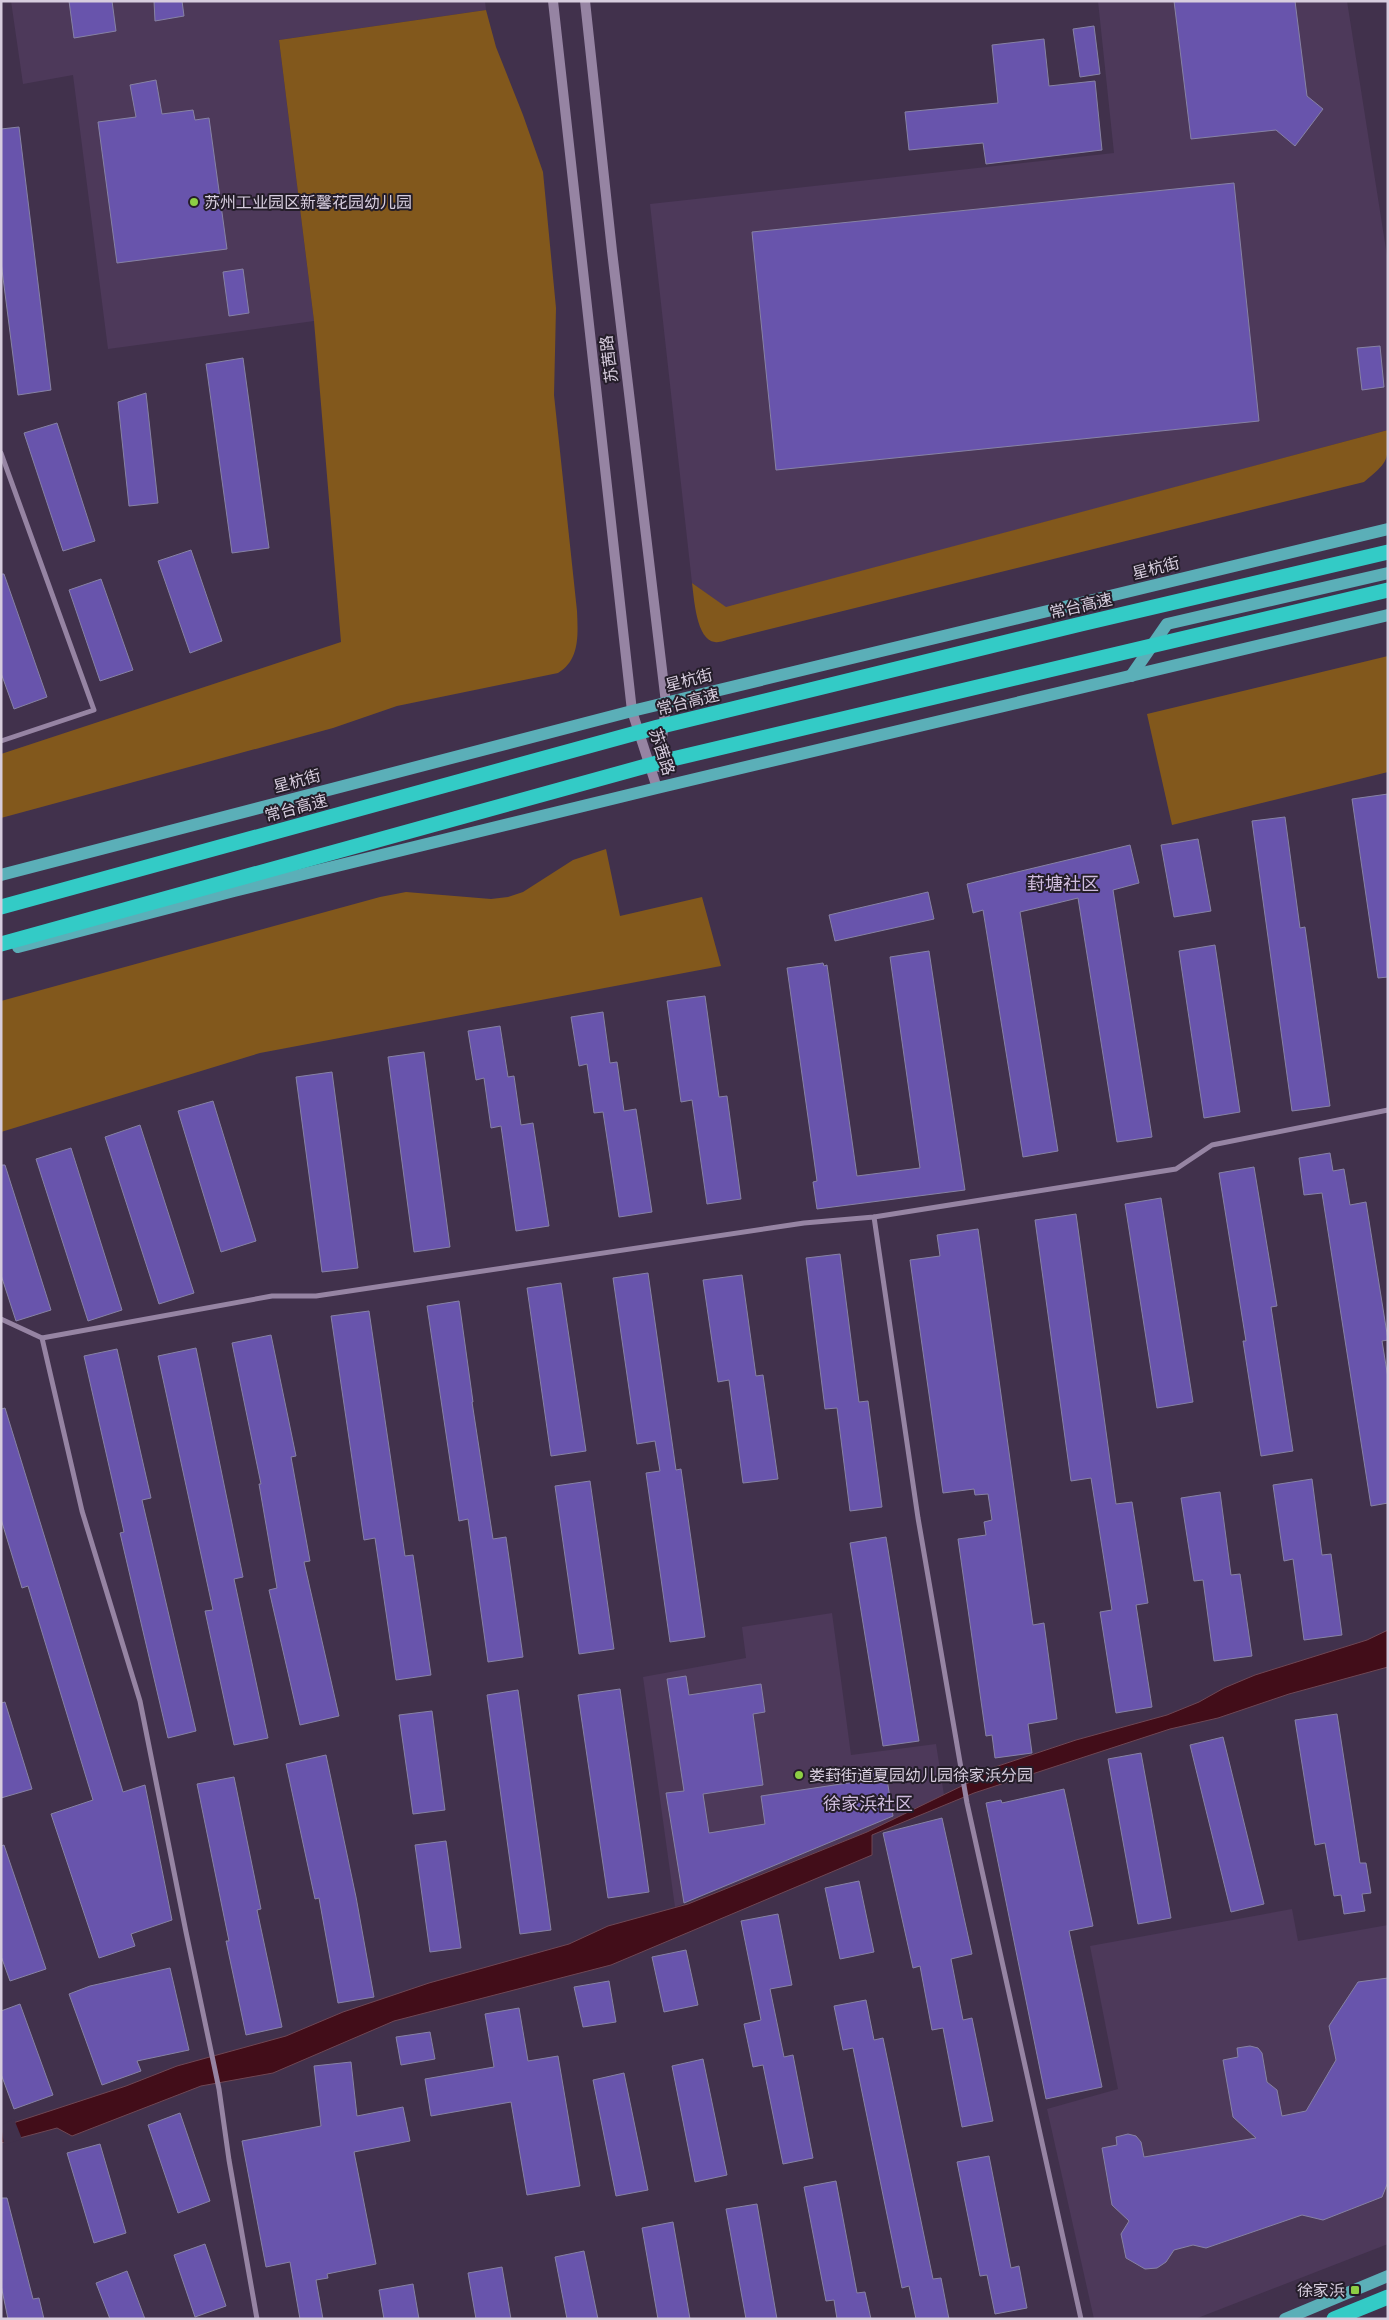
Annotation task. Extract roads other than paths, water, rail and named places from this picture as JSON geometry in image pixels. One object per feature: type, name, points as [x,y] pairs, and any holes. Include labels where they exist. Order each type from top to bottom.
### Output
[{"type":"highway","name":"常台高速","points":[[1,907],[658,727],[1081,624],[1388,552]]},
{"type":"highway","points":[[1,944],[664,762],[1388,590]]},
{"type":"highway","points":[[1334,2319],[1388,2297]]},
{"type":"main road","name":"苏茜路","points":[[553,1],[632,711],[657,788]]},
{"type":"main road","name":"苏茜路","points":[[585,1],[612,252],[666,703],[657,788]]},
{"type":"main road","name":"星杭街","points":[[1,874],[632,711],[1388,529]]},
{"type":"main road","points":[[1131,676],[1167,624],[1388,573]]},
{"type":"main road","points":[[1,951],[234,891],[657,788],[1388,615]]},
{"type":"main road","points":[[1285,2319],[1388,2276]]},
{"type":"street","points":[[1,453],[94,710],[1,742]]},
{"type":"street","points":[[1,1319],[42,1338],[272,1296],[316,1296],[804,1223],[874,1217],[1176,1168],[1212,1145],[1388,1110]]},
{"type":"street","points":[[874,1217],[918,1518],[967,1803],[1081,2319]]},
{"type":"street","points":[[42,1338],[82,1511],[140,1701],[219,2089],[229,2160],[257,2319]]},
{"type":"place","name":"苏州工业园区新馨花园幼儿园","points":[[194,202]]},
{"type":"place","name":"娄葑街道夏园幼儿园徐家浜分园","points":[[799,1775]]},
{"type":"place","name":"徐家浜","points":[[1355,2290]]},
{"type":"district","name":"葑塘社区","points":[[1063,883]]},
{"type":"district","name":"徐家浜社区","points":[[868,1803]]}]
